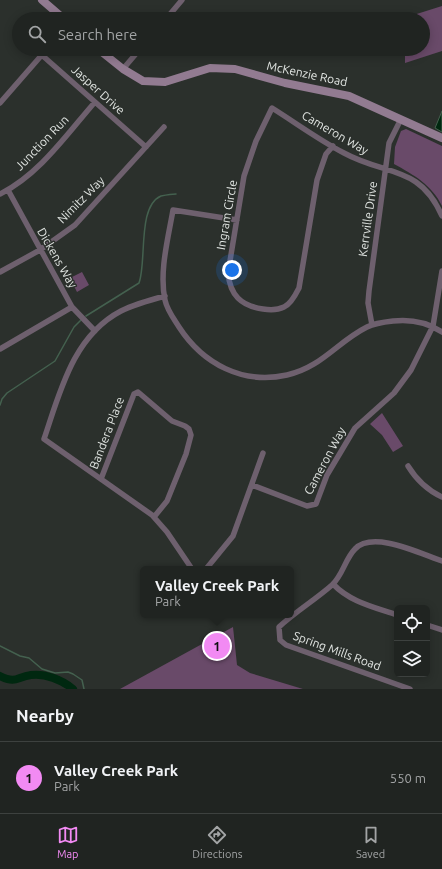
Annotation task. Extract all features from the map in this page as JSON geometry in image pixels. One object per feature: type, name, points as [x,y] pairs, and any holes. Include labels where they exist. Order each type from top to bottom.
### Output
[{"type":"street","points":[[42,0],[56,12]]},
{"type":"street","points":[[172,12],[182,0]]},
{"type":"street","points":[[0,103],[41,56]]},
{"type":"street","name":"Jasper Drive","points":[[43,56],[146,147]]},
{"type":"street","name":"McKenzie Road","points":[[107,56],[123,69],[143,81],[165,82],[210,68],[235,69],[285,83],[349,96],[442,138]]},
{"type":"street","points":[[123,69],[134,56]]},
{"type":"street","name":"Junction Run","points":[[0,194],[8,190],[38,167],[95,102]]},
{"type":"street","name":"Cameron Way","points":[[272,108],[333,146],[366,164],[409,176],[429,192],[442,216]]},
{"type":"street","name":"Ingram Circle","points":[[272,108],[256,141],[244,176],[228,273],[230,285],[244,304],[253,308],[268,310],[285,307],[292,300],[299,288],[317,180],[326,154],[333,146]]},
{"type":"street","name":"Kerrville Drive","points":[[372,325],[368,303],[369,291],[389,143],[401,119]]},
{"type":"street","name":"Nimitz Way","points":[[0,272],[40,250],[59,237],[84,216],[164,127]]},
{"type":"street","name":"Dickens Way","points":[[8,190],[72,307],[95,331]]},
{"type":"street","points":[[237,220],[173,210],[163,274],[165,296],[172,316],[188,341],[198,352],[222,367],[243,375],[270,377],[288,375],[320,362],[344,341],[372,325],[404,320],[426,322],[442,332]]},
{"type":"street","name":"Cameron Way","points":[[252,485],[307,506],[316,504],[327,475],[355,428],[394,393],[411,370],[433,326],[442,271]]},
{"type":"street","points":[[165,296],[137,304],[120,312],[95,331],[86,340],[67,372],[44,439],[154,517],[167,532],[190,566]]},
{"type":"street","points":[[0,349],[72,307]]},
{"type":"street","name":"Bandera Place","points":[[101,479],[126,411],[134,394],[138,392],[168,418],[189,429],[191,435],[186,454],[167,501],[154,517]]},
{"type":"street","points":[[208,566],[233,536],[263,453]]},
{"type":"street","points":[[408,466],[414,476],[442,497]]},
{"type":"street","points":[[394,614],[350,598],[342,594],[333,584],[342,573],[354,550],[360,545],[372,540],[389,543],[442,561]]},
{"type":"street","name":"Spring Mills Road","points":[[294,615],[333,584]]},
{"type":"street","name":"Spring Mills Road","points":[[290,618],[279,627],[280,640],[286,644],[410,689]]},
{"type":"street","points":[[430,626],[442,630]]},
{"type":"shaded area","points":[[442,6],[442,51],[430,55],[430,12],[423,12]]},
{"type":"shaded area","points":[[405,56],[427,56],[405,63]]},
{"type":"shaded area","points":[[442,111],[442,132],[435,128]]},
{"type":"shaded area","points":[[406,129],[442,146],[442,206],[428,186],[394,164],[395,147],[401,131]]},
{"type":"shaded area","points":[[82,272],[89,285],[77,292],[70,278]]},
{"type":"shaded area","points":[[382,413],[403,446],[393,452],[382,435],[370,424]]},
{"type":"shaded area","points":[[233,627],[237,665],[250,673],[303,689],[120,689]]},
{"type":"waterway","points":[[86,316],[139,283],[144,235],[149,211],[153,202],[161,196],[176,194]]},
{"type":"waterway","points":[[0,405],[2,399],[7,393],[55,361],[74,327],[81,320]]},
{"type":"waterway","points":[[0,646],[20,656],[29,658],[42,669],[55,673],[68,672],[73,674],[82,680],[84,689]]},
{"type":"waterway","points":[[0,676],[10,680],[31,675],[48,676],[59,680],[73,689]]},
{"type":"place","name":"Valley Creek Park","points":[[217,646]]}]
